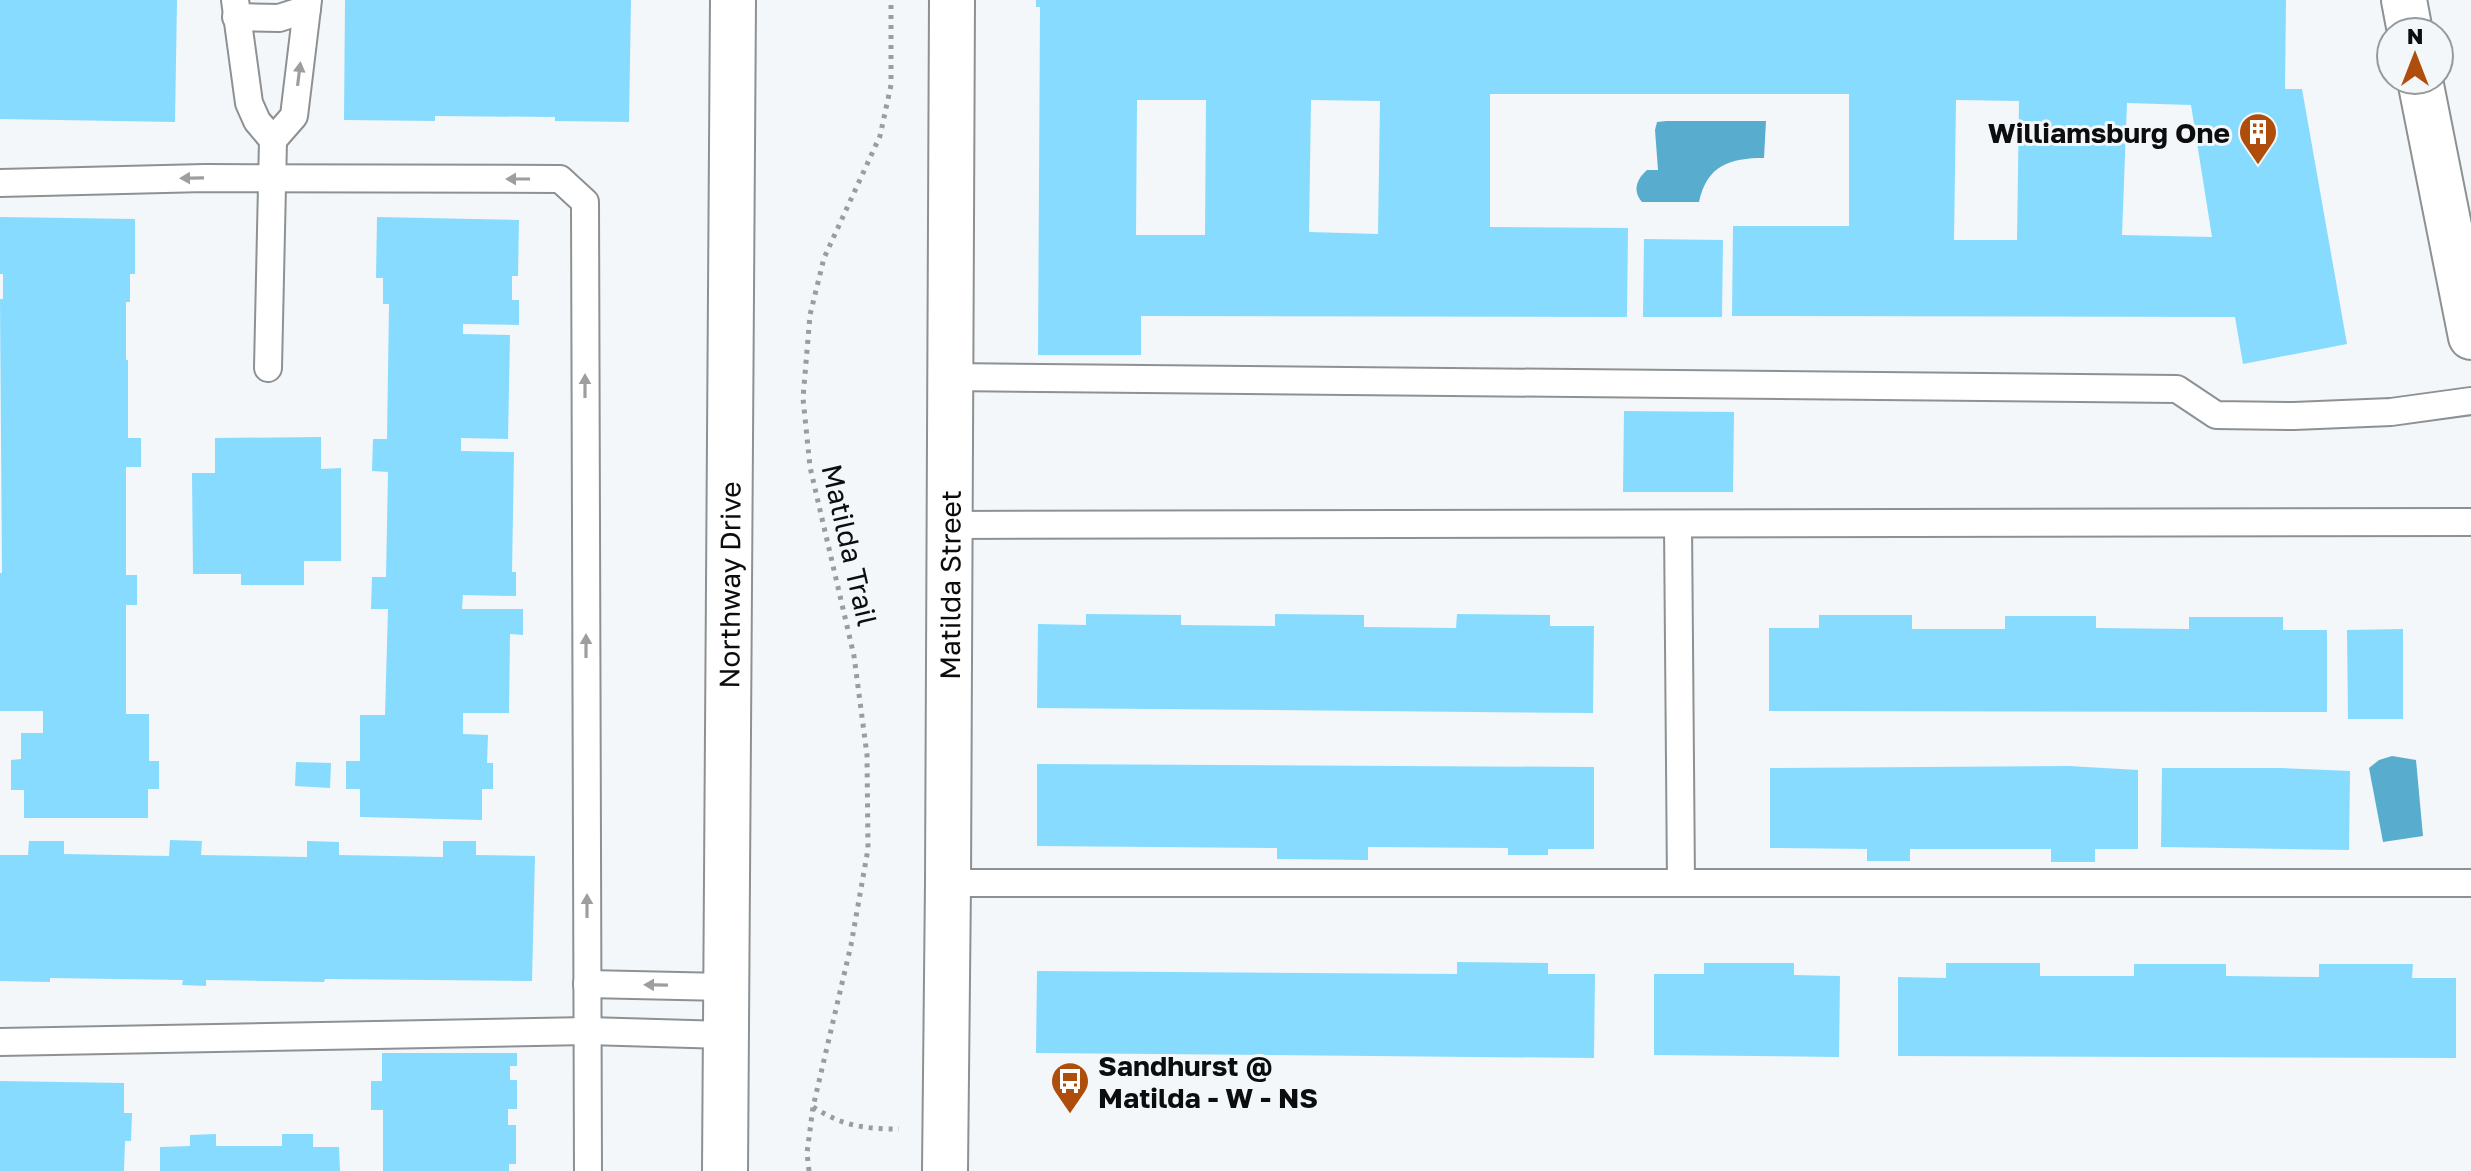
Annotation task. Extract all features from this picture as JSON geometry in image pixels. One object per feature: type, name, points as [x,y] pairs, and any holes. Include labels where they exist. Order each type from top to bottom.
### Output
[{"type":"street","name":"Northway Drive","points":[[725,1171],[733,0]]},
{"type":"street","name":"Matilda Street","points":[[945,1171],[952,0]]},
{"type":"street","points":[[2423,96],[2471,337]]},
{"type":"lane","points":[[273,140],[257,121],[249,103],[236,8],[279,18],[308,5]]},
{"type":"lane","points":[[268,368],[273,140],[294,116],[308,5]]},
{"type":"lane","points":[[0,183],[189,178],[560,179],[585,202],[588,1171]]},
{"type":"lane","points":[[949,377],[2177,389],[2216,415],[2391,412],[2471,401]]},
{"type":"lane","points":[[949,525],[2471,522]]},
{"type":"lane","points":[[1678,524],[1681,883]]},
{"type":"lane","points":[[948,883],[2471,883]]},
{"type":"lane","points":[[587,984],[725,987]]},
{"type":"lane","points":[[0,1042],[588,1031],[725,1035]]},
{"type":"path","name":"Matilda Trail","points":[[809,1171],[807,1153],[813,1107],[851,945],[868,849],[867,755],[854,656],[810,467],[803,398],[810,315],[824,258],[880,136],[891,85],[891,0]]},
{"type":"path","points":[[813,1107],[830,1118],[853,1126],[901,1129]]},
{"type":"water","points":[[1766,121],[1764,158],[1722,166],[1708,180],[1699,202],[1642,202],[1637,185],[1647,170],[1658,170],[1655,130],[1657,122]]},
{"type":"water","points":[[2392,756],[2416,760],[2423,836],[2383,842],[2369,768],[2379,760]]},
{"type":"building","points":[[0,0],[177,0],[175,122],[0,119]]},
{"type":"building","points":[[345,0],[631,0],[629,122],[555,121],[555,117],[435,116],[435,121],[344,120]]},
{"type":"building","name":"Williamsburg One","points":[[1036,0],[2286,0],[2285,89],[2302,89],[2347,344],[2243,364],[2235,317],[1732,316],[1733,226],[1849,226],[1849,94],[1490,94],[1490,227],[1628,228],[1627,317],[1141,316],[1141,355],[1038,355],[1040,7],[1036,7]],"holes":[[[1137,100],[1206,100],[1205,235],[1136,235]],[[1311,100],[1380,101],[1378,234],[1309,232]],[[1956,100],[2019,101],[2017,240],[1954,240]],[[2127,103],[2191,105],[2212,237],[2122,235]]]},
{"type":"building","points":[[0,217],[135,219],[135,274],[130,274],[130,302],[126,302],[126,360],[128,438],[141,438],[141,467],[126,467],[126,575],[137,575],[137,605],[126,605],[126,714],[149,714],[149,761],[159,761],[159,789],[148,789],[148,818],[24,818],[24,790],[11,790],[11,760],[21,759],[21,733],[43,733],[43,711],[0,711],[0,299],[3,299],[3,274],[0,274]]},
{"type":"building","points":[[377,217],[519,220],[518,276],[512,276],[512,300],[519,300],[519,325],[463,324],[463,334],[510,335],[508,439],[461,438],[461,451],[514,452],[512,572],[516,572],[516,596],[463,595],[462,609],[523,609],[523,635],[510,634],[509,713],[463,713],[463,734],[488,735],[487,763],[493,763],[493,789],[482,789],[482,820],[360,817],[360,789],[346,789],[346,761],[360,761],[360,715],[385,715],[388,609],[371,609],[372,577],[386,577],[388,472],[372,471],[373,439],[387,439],[389,304],[383,304],[383,278],[376,278]]},
{"type":"building","points":[[1644,239],[1723,240],[1722,317],[1643,317]]},
{"type":"building","points":[[1624,411],[1734,412],[1733,492],[1623,492]]},
{"type":"building","points":[[321,437],[321,469],[341,468],[341,561],[304,561],[304,585],[241,585],[241,574],[193,574],[192,473],[215,473],[215,438]]},
{"type":"building","points":[[1086,614],[1181,615],[1181,625],[1275,626],[1275,614],[1364,615],[1364,627],[1456,628],[1457,614],[1550,615],[1550,626],[1594,626],[1593,713],[1037,708],[1038,624],[1086,625]]},
{"type":"building","points":[[1819,615],[1912,615],[1912,629],[2005,629],[2005,616],[2096,616],[2096,628],[2189,629],[2189,617],[2283,617],[2283,630],[2327,630],[2327,712],[1769,711],[1769,628],[1819,628]]},
{"type":"building","points":[[2403,629],[2403,719],[2348,719],[2347,630]]},
{"type":"building","points":[[296,762],[331,763],[330,788],[295,786]]},
{"type":"building","points":[[1037,764],[1594,767],[1594,849],[1548,849],[1548,855],[1508,855],[1508,848],[1368,847],[1368,860],[1277,859],[1277,848],[1037,846]]},
{"type":"building","points":[[2069,766],[2138,770],[2138,849],[2095,849],[2095,862],[2051,862],[2051,849],[1910,849],[1910,861],[1867,861],[1867,849],[1770,848],[1770,768]]},
{"type":"building","points":[[2162,768],[2350,771],[2349,850],[2161,847]]},
{"type":"building","points":[[170,840],[202,841],[201,855],[307,857],[307,841],[339,842],[339,855],[443,857],[443,841],[476,841],[476,855],[535,856],[532,981],[206,980],[206,986],[182,985],[183,980],[50,978],[50,982],[0,981],[0,855],[28,855],[29,841],[64,841],[64,854],[169,856]]},
{"type":"building","points":[[1457,962],[1548,963],[1548,974],[1595,974],[1594,1058],[1036,1053],[1037,971],[1457,974]]},
{"type":"building","points":[[1704,963],[1794,963],[1794,975],[1840,976],[1839,1057],[1654,1055],[1654,974],[1704,974]]},
{"type":"building","points":[[1946,963],[2040,963],[2040,976],[2134,976],[2134,964],[2226,964],[2226,976],[2319,977],[2319,964],[2413,964],[2412,978],[2456,978],[2456,1058],[1898,1056],[1898,977],[1946,978]]},
{"type":"building","points":[[382,1053],[517,1053],[517,1066],[510,1066],[510,1080],[517,1080],[517,1109],[508,1109],[508,1125],[516,1125],[516,1164],[509,1164],[509,1171],[383,1171],[383,1110],[371,1110],[371,1081],[382,1081]]},
{"type":"building","points":[[0,1081],[124,1083],[124,1113],[132,1113],[131,1141],[125,1141],[124,1171],[0,1171]]},
{"type":"building","points":[[216,1134],[216,1146],[282,1146],[282,1134],[313,1134],[313,1147],[339,1147],[340,1171],[160,1171],[160,1147],[190,1146],[190,1135]]},
{"type":"place","name":"Williamsburg One","points":[[2258,166]]},
{"type":"place","name":"Sandhurst @ Matilda - W - NS","points":[[1070,1115]]}]
